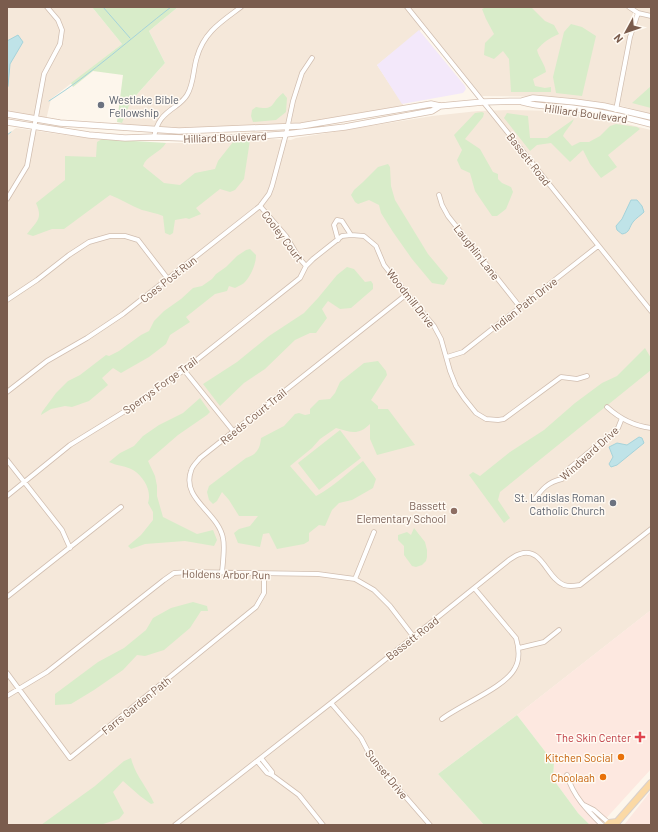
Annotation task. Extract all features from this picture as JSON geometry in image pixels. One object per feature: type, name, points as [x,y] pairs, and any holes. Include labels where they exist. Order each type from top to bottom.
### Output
[{"type":"main road","name":"Hilliard Boulevard","points":[[7,122],[89,135],[213,139],[286,131],[430,104],[440,106],[483,102],[522,102],[532,105],[615,112],[651,117]]},
{"type":"main road","name":"Hilliard Boulevard","points":[[615,112],[651,124]]},
{"type":"main road","name":"Hilliard Boulevard","points":[[7,114],[60,123],[155,130],[286,131]]},
{"type":"main road","points":[[610,824],[651,783]]},
{"type":"street","points":[[7,199],[27,166],[44,74],[60,44],[62,30],[58,20],[47,7]]},
{"type":"street","points":[[154,137],[155,130],[163,116],[184,100],[187,95],[197,56],[205,37],[210,31],[241,7]]},
{"type":"street","name":"Bassett Road","points":[[406,7],[651,311]]},
{"type":"street","points":[[629,7],[638,13],[651,16]]},
{"type":"street","points":[[615,112],[630,37],[638,13]]},
{"type":"street","name":"Coes Post Run","points":[[7,392],[47,361],[87,338],[123,314],[260,206],[269,194],[293,101],[302,73],[312,58]]},
{"type":"street","name":"Laughlin Lane","points":[[439,195],[448,216],[520,307]]},
{"type":"street","name":"Cooley Court","points":[[260,206],[286,236],[299,258],[306,266]]},
{"type":"street","points":[[338,240],[334,225],[337,220],[342,221],[347,227],[350,235]]},
{"type":"street","name":"Sperrys Forge Trail","points":[[7,496],[70,445],[130,408],[184,370],[300,278],[306,266],[313,259],[342,236],[350,235]]},
{"type":"street","name":"Woodmill Drive","points":[[350,235],[364,236],[376,246],[384,265],[434,326],[441,339],[456,386],[476,413],[486,419],[504,419],[561,377],[577,379],[587,376]]},
{"type":"street","points":[[7,300],[89,242],[110,236],[125,236],[138,240],[168,279]]},
{"type":"street","name":"Indian Path Drive","points":[[447,357],[463,352],[598,246]]},
{"type":"street","name":"Reeds Court Trail","points":[[222,572],[223,538],[217,524],[191,493],[188,482],[191,470],[200,458],[407,294]]},
{"type":"street","points":[[184,370],[234,432]]},
{"type":"street","points":[[607,407],[622,418],[639,426],[651,428]]},
{"type":"street","name":"Windward Drive","points":[[534,500],[543,488],[553,481],[562,479],[566,471],[618,428],[622,418]]},
{"type":"street","points":[[7,460],[62,530],[70,548]]},
{"type":"street","points":[[7,597],[121,507]]},
{"type":"street","name":"Bassett Road","points":[[175,825],[331,703],[413,636],[475,589],[509,560],[520,554],[530,553],[538,557],[557,581],[563,585],[580,585],[651,529]]},
{"type":"street","points":[[355,579],[374,532]]},
{"type":"street","name":"Holdens Arbor Run","points":[[7,696],[47,672],[174,573],[222,572],[318,574],[355,579],[374,590],[390,606],[413,636]]},
{"type":"street","name":"Farrs Garden Path","points":[[7,673],[18,690],[70,758],[256,607],[264,593],[264,574]]},
{"type":"street","points":[[442,720],[452,712],[509,678],[516,668],[519,648],[516,638],[475,589]]},
{"type":"street","points":[[519,648],[544,642],[559,630]]},
{"type":"street","name":"Sunset Drive","points":[[331,703],[361,738],[371,757],[430,825]]},
{"type":"street","points":[[261,758],[272,772],[272,775]]},
{"type":"street","points":[[257,761],[267,773],[299,795],[323,825]]},
{"type":"street","points":[[567,775],[574,792],[584,805],[594,810],[610,824]]},
{"type":"shaded area","points":[[7,7],[92,7],[122,44],[51,99],[46,120],[7,114]]},
{"type":"shaded area","points":[[178,7],[407,7],[423,28],[377,65],[406,109],[301,126],[213,129],[120,127],[131,101],[165,63],[149,31]]},
{"type":"shaded area","points":[[408,7],[651,7],[651,114],[622,106],[562,97],[482,96]]},
{"type":"shaded area","points":[[419,30],[465,86],[466,89],[463,93],[402,104],[377,65]]},
{"type":"shaded area","points":[[478,111],[560,111],[599,117],[651,130],[651,610],[517,715],[438,774],[484,825],[7,825],[7,135],[16,128],[129,142],[220,143],[273,139],[291,140],[432,116]]},
{"type":"shaded area","points":[[651,610],[651,769],[600,825],[590,825],[578,813],[553,779],[554,763],[517,715]]},
{"type":"shaded area","points":[[651,791],[651,825],[624,825],[650,792]]},
{"type":"green space","points":[[92,7],[178,7],[149,31],[165,63],[131,101],[122,123],[117,122],[123,75],[93,71],[73,87],[71,83],[122,44]]},
{"type":"green space","points":[[487,7],[531,7],[545,21],[554,25],[559,34],[547,40],[537,50],[546,72],[533,79],[535,86],[545,88],[551,87],[551,92],[511,92],[509,59],[503,51],[494,59],[484,55],[485,43],[494,34],[482,9]]},
{"type":"green space","points":[[571,24],[582,27],[596,36],[582,96],[556,93],[553,77],[564,32]]},
{"type":"green space","points":[[651,86],[651,108],[632,103]]},
{"type":"green space","points":[[283,93],[287,98],[286,112],[276,120],[253,122],[251,116],[252,110],[256,107],[270,107]]},
{"type":"green space","points":[[475,113],[484,113],[483,117],[465,139],[480,149],[493,172],[498,174],[498,179],[502,183],[511,187],[513,192],[506,209],[497,216],[492,216],[475,191],[470,173],[461,169],[457,160],[462,150],[454,135]]},
{"type":"green space","points":[[507,113],[528,116],[530,138],[547,138],[574,119],[563,136],[572,146],[580,142],[589,142],[600,136],[610,126],[616,124],[637,127],[640,129],[608,155],[617,167],[601,178],[590,164],[583,150],[570,162],[551,143],[537,145],[530,151],[504,118]]},
{"type":"green space","points":[[102,139],[166,143],[147,160],[143,166],[164,183],[180,185],[195,173],[215,169],[218,161],[233,142],[250,140],[244,179],[235,190],[230,192],[220,189],[196,208],[201,214],[189,219],[186,218],[175,220],[173,233],[170,235],[165,233],[163,216],[142,210],[110,195],[64,229],[52,229],[33,236],[27,234],[38,220],[39,213],[36,203],[65,180],[65,156],[96,157],[97,142]]},
{"type":"green space","points":[[388,164],[390,167],[391,186],[395,200],[428,254],[448,278],[444,285],[432,283],[412,259],[381,213],[379,205],[369,200],[358,204],[351,195],[354,190],[378,167]]},
{"type":"green space","points":[[250,249],[256,255],[255,262],[253,270],[243,284],[235,288],[229,286],[227,291],[215,294],[186,317],[190,322],[170,335],[166,344],[149,357],[121,373],[113,368],[102,378],[108,385],[89,401],[72,407],[65,406],[51,409],[41,415],[56,393],[68,381],[80,375],[106,355],[109,356],[119,351],[149,331],[154,321],[164,311],[193,288],[202,286],[212,279],[237,256]]},
{"type":"green space","points":[[347,267],[354,269],[365,282],[371,281],[373,284],[373,289],[351,308],[340,309],[328,301],[322,309],[327,318],[316,333],[310,333],[295,340],[265,369],[244,383],[220,406],[203,384],[237,362],[269,336],[304,313],[337,275]]},
{"type":"green space","points":[[645,348],[651,358],[651,370],[500,492],[498,500],[510,518],[504,523],[469,475],[473,472],[480,476],[510,452],[544,430],[575,403],[602,383],[617,376]]},
{"type":"green space","points":[[378,361],[386,371],[387,375],[371,400],[378,406],[378,409],[388,409],[415,445],[377,455],[370,439],[370,424],[358,432],[350,432],[336,428],[320,439],[312,448],[290,466],[316,496],[363,461],[376,479],[373,488],[352,500],[339,503],[332,510],[325,526],[319,525],[309,533],[309,541],[304,544],[277,549],[269,533],[263,534],[260,547],[238,543],[234,533],[239,529],[250,526],[258,516],[239,516],[222,492],[217,501],[213,504],[209,500],[207,492],[209,486],[246,458],[253,455],[259,448],[261,438],[284,426],[295,414],[310,414],[310,409],[319,400],[330,399],[335,393],[340,382],[364,363]]},
{"type":"green space","points":[[200,398],[210,412],[178,435],[148,461],[155,476],[157,496],[163,517],[197,534],[213,530],[217,540],[214,546],[185,541],[145,544],[131,549],[128,546],[141,535],[153,520],[153,512],[148,503],[148,489],[141,476],[133,470],[109,462],[120,453],[134,446],[143,436],[159,425],[183,413]]},
{"type":"green space","points":[[340,430],[361,458],[319,490],[298,463]]},
{"type":"green space","points":[[414,528],[425,542],[427,550],[426,561],[422,565],[416,567],[412,566],[404,555],[404,546],[398,540],[398,535],[407,532],[411,535]]},
{"type":"green space","points":[[193,602],[207,606],[208,611],[201,611],[190,628],[164,650],[145,656],[137,655],[123,670],[94,690],[71,704],[55,705],[55,694],[98,662],[124,648],[146,630],[153,618],[171,608]]},
{"type":"green space","points":[[517,715],[554,763],[553,779],[578,813],[590,825],[484,825],[438,774]]},
{"type":"green space","points":[[131,758],[135,770],[154,803],[151,804],[123,781],[113,792],[124,813],[119,819],[100,825],[41,825],[95,786],[124,761]]},
{"type":"water","points":[[18,35],[23,42],[10,64],[7,89],[7,41]]},
{"type":"water","points":[[631,200],[637,200],[642,206],[644,212],[634,221],[628,231],[622,234],[617,230],[616,226],[622,219]]},
{"type":"water","points":[[639,437],[642,438],[644,443],[617,465],[611,467],[609,464],[613,457],[609,447],[617,443],[627,445]]},
{"type":"waterway","points":[[103,7],[130,38]]},
{"type":"waterway","points":[[49,101],[96,67],[171,7]]},
{"type":"waterway","points":[[7,135],[11,132]]},
{"type":"place","name":"Westlake Bible Fellowship","points":[[101,105]]},
{"type":"place","name":"St. Ladislas Roman Catholic Church","points":[[613,503]]},
{"type":"place","name":"Bassett Elementary School","points":[[454,511]]},
{"type":"place","name":"The Skin Center","points":[[640,737]]},
{"type":"place","name":"Kitchen Social","points":[[621,757]]},
{"type":"place","name":"Choolaah","points":[[603,777]]}]
